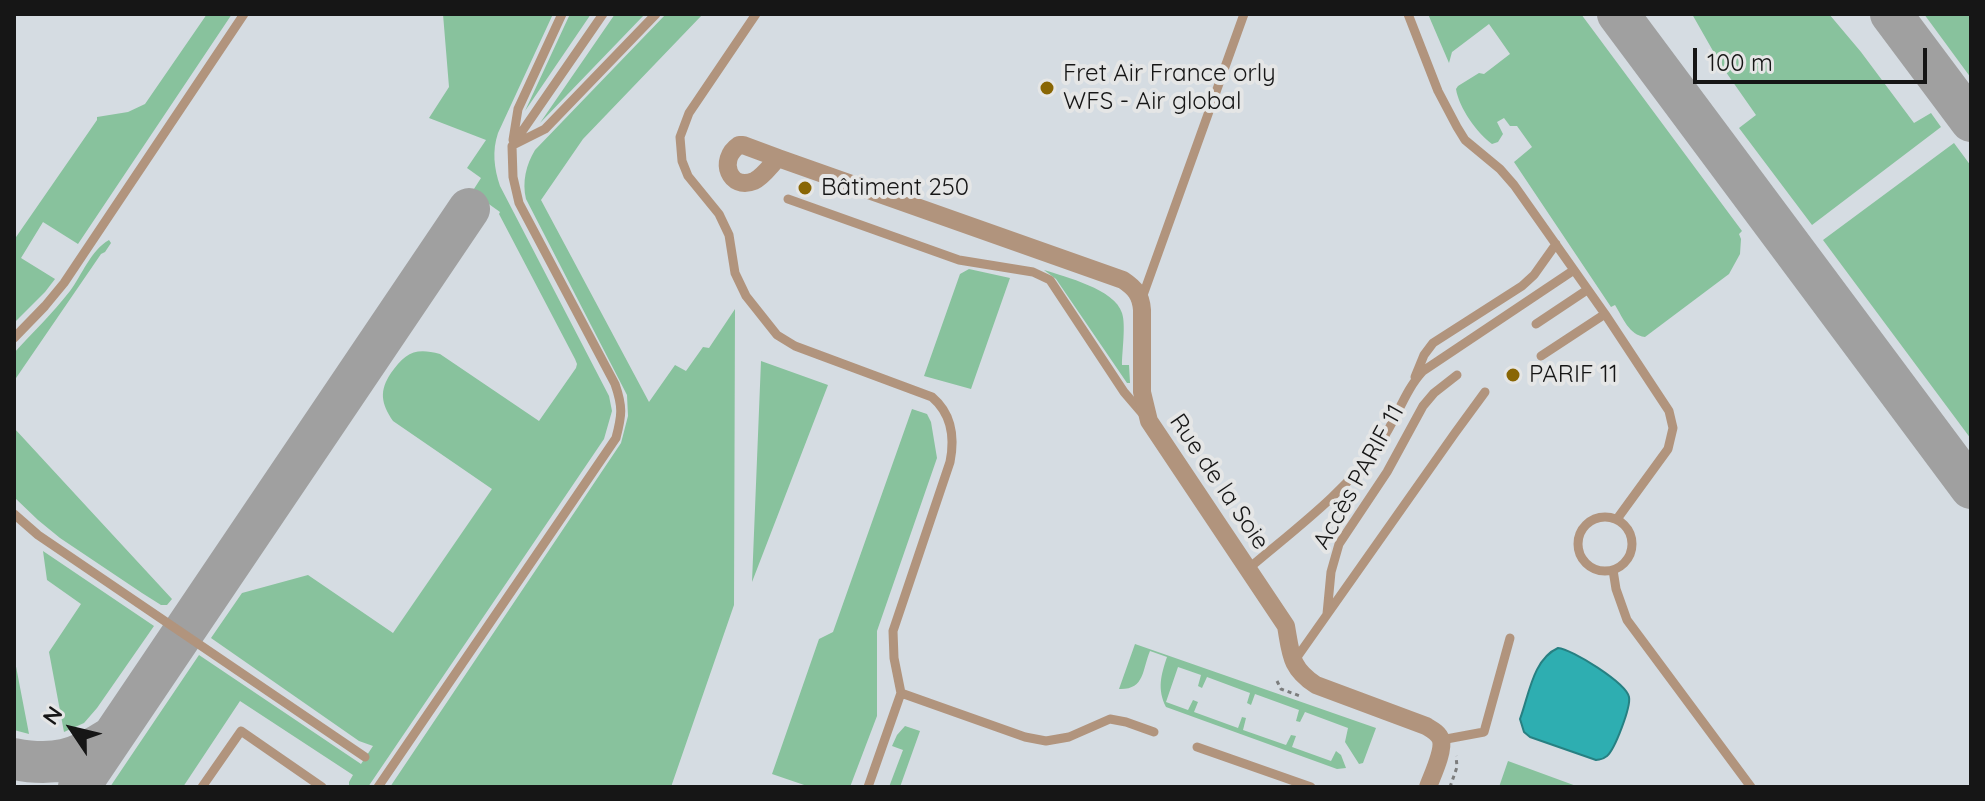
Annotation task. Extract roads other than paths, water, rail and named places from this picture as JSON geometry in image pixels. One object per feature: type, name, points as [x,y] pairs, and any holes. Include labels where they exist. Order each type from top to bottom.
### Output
[{"type":"street","points":[[778,158],[1123,280],[1135,289],[1141,301]]},
{"type":"street","name":"Rue de la Soie","points":[[1141,301],[1142,392],[1149,421],[1286,626],[1293,663]]},
{"type":"street","points":[[1293,663],[1303,676],[1316,685],[1436,732],[1441,740],[1439,755],[1428,787]]},
{"type":"lane","points":[[14,338],[64,283],[244,14]]},
{"type":"lane","points":[[378,787],[616,438],[622,403],[615,384],[519,203],[513,177],[512,146],[518,109],[562,14]]},
{"type":"lane","points":[[512,146],[603,14]]},
{"type":"lane","points":[[512,146],[545,129],[656,14]]},
{"type":"lane","points":[[756,14],[689,113],[680,137],[682,161],[688,176],[719,214],[729,235],[735,273],[746,296],[777,335],[795,346],[932,397],[941,405],[950,424],[953,444],[950,462],[893,631],[892,644],[901,693],[868,787]]},
{"type":"lane","points":[[1141,301],[1244,14]]},
{"type":"lane","points":[[1408,14],[1438,91],[1461,134],[1507,177],[1605,314],[1672,418],[1671,441],[1664,456],[1617,519]]},
{"type":"lane","points":[[788,199],[959,260],[1033,272],[1050,280],[1124,392],[1149,421]]},
{"type":"lane","points":[[1248,569],[1340,491],[1373,451],[1392,423],[1424,355],[1433,343],[1522,286],[1534,275],[1556,244]]},
{"type":"lane","points":[[1414,380],[1433,363],[1574,270]]},
{"type":"lane","points":[[1536,324],[1587,290]]},
{"type":"lane","points":[[1541,356],[1605,314]]},
{"type":"lane","name":"Accès PARIF 11","points":[[1327,614],[1329,580],[1339,544],[1428,399],[1457,375]]},
{"type":"lane","name":"Accès PARIF 11","points":[[1293,663],[1485,392]]},
{"type":"lane","points":[[1392,423],[1405,437]]},
{"type":"lane","points":[[14,514],[51,544],[365,757]]},
{"type":"lane","points":[[1600,517],[1617,519],[1630,532],[1632,551],[1621,566],[1613,570],[1604,571],[1588,565],[1578,550],[1580,533],[1592,520],[1600,517]]},
{"type":"lane","points":[[1613,570],[1627,620],[1751,787]]},
{"type":"lane","points":[[1441,740],[1484,732],[1510,638]]},
{"type":"lane","points":[[901,693],[1025,737],[1046,741],[1069,737],[1110,719],[1154,732]]},
{"type":"lane","points":[[202,787],[241,731],[322,787]]},
{"type":"lane","points":[[1197,747],[1311,787]]},
{"type":"water","points":[[1558,648],[1598,668],[1619,684],[1629,697],[1618,737],[1603,759],[1596,760],[1530,737],[1524,732],[1520,719],[1537,669]]},
{"type":"place","name":"Fret Air France orly WFS - Air global","points":[[1047,88]]},
{"type":"place","name":"Bâtiment 250","points":[[805,188]]},
{"type":"place","name":"PARIF 11","points":[[1513,375]]}]
